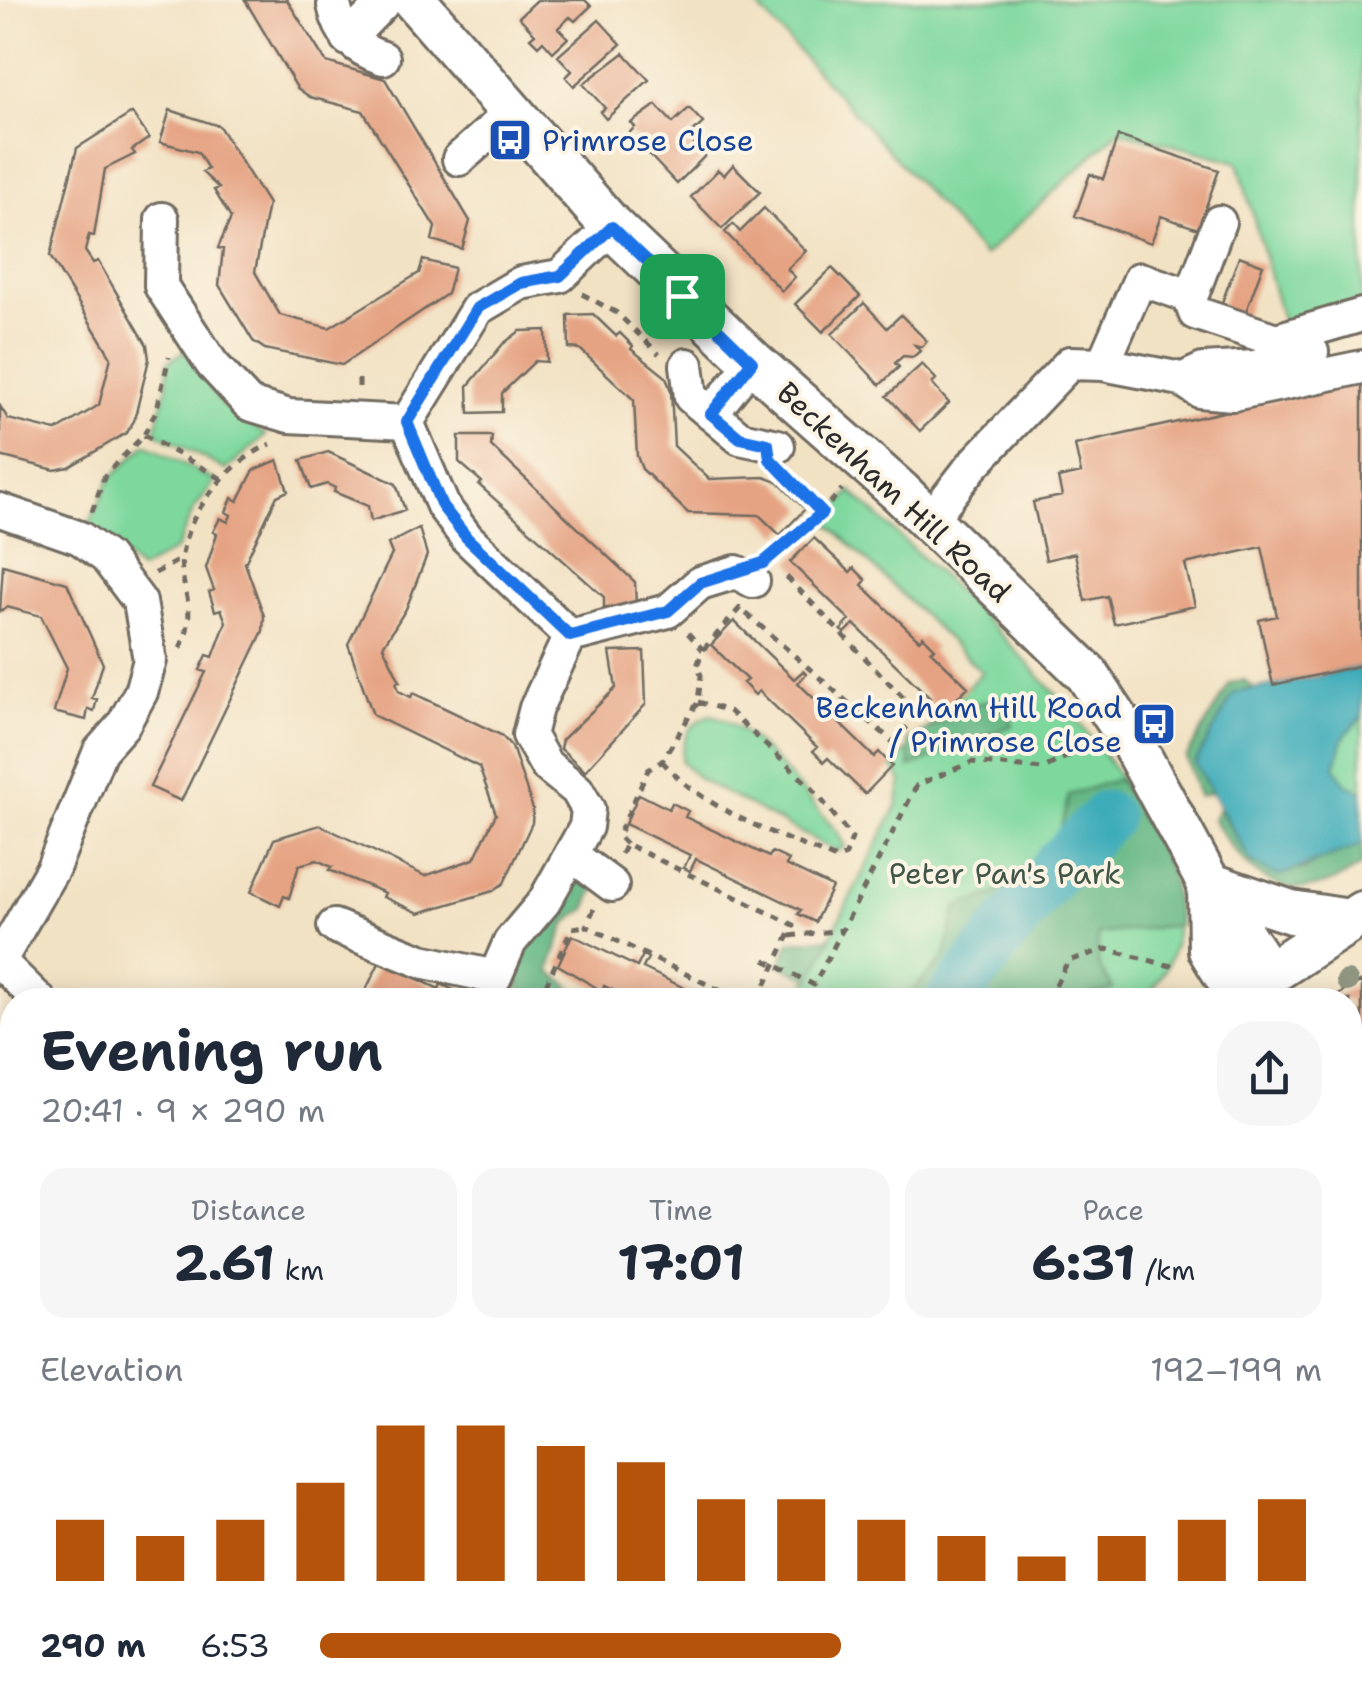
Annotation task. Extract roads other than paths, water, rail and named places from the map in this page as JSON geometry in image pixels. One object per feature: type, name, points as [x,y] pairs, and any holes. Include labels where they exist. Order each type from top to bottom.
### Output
[{"type":"main road","name":"Beckenham Hill Road","points":[[414,0],[612,227],[752,362],[930,520],[1087,674],[1134,744],[1209,884],[1210,950],[1244,988]]},
{"type":"main road","points":[[1209,884],[1290,912],[1356,917]]},
{"type":"main road","points":[[1247,988],[1356,917]]},
{"type":"street","points":[[348,40],[386,0]]},
{"type":"street","points":[[334,5],[338,26],[348,40],[364,52],[383,58]]},
{"type":"street","points":[[458,157],[512,112]]},
{"type":"street","points":[[162,219],[161,286],[229,386],[249,404],[289,416],[407,422]]},
{"type":"street","points":[[1188,294],[1197,288],[1219,222]]},
{"type":"street","points":[[407,422],[477,308],[521,283],[560,276],[612,227]]},
{"type":"street","points":[[1103,364],[1140,279],[1188,294]]},
{"type":"street","points":[[1188,294],[1195,313],[1276,340],[1362,315]]},
{"type":"street","points":[[1181,379],[1203,370],[1255,368],[1362,338]]},
{"type":"street","points":[[930,520],[1060,371],[1080,361],[1181,379],[1199,392],[1250,393],[1362,367]]},
{"type":"street","points":[[711,414],[752,362]]},
{"type":"street","points":[[688,374],[691,397],[711,414],[740,438],[773,445]]},
{"type":"street","points":[[407,422],[442,506],[467,538],[570,636]]},
{"type":"street","points":[[0,510],[80,538],[106,557],[140,602],[150,660],[141,692],[123,725],[100,751],[53,868],[0,961],[27,988]]},
{"type":"street","points":[[570,636],[668,611],[700,583],[750,588]]},
{"type":"street","points":[[334,926],[494,988],[510,942],[544,902],[573,856],[588,809],[577,790],[546,765],[530,735],[536,708],[570,636]]},
{"type":"street","points":[[573,856],[610,884]]},
{"type":"water","points":[[1362,667],[1362,717],[1344,736],[1335,766],[1345,783],[1362,792],[1362,845],[1278,876],[1251,862],[1195,763],[1234,693]]},
{"type":"waterway","points":[[960,988],[1053,871],[1106,817]]},
{"type":"place","name":"Primrose Close","points":[[510,140]]},
{"type":"place","name":"Beckenham Hill Road / Primrose Close","points":[[1154,724]]},
{"type":"park label","name":"Peter Pan's Park","points":[[1005,873]]}]
